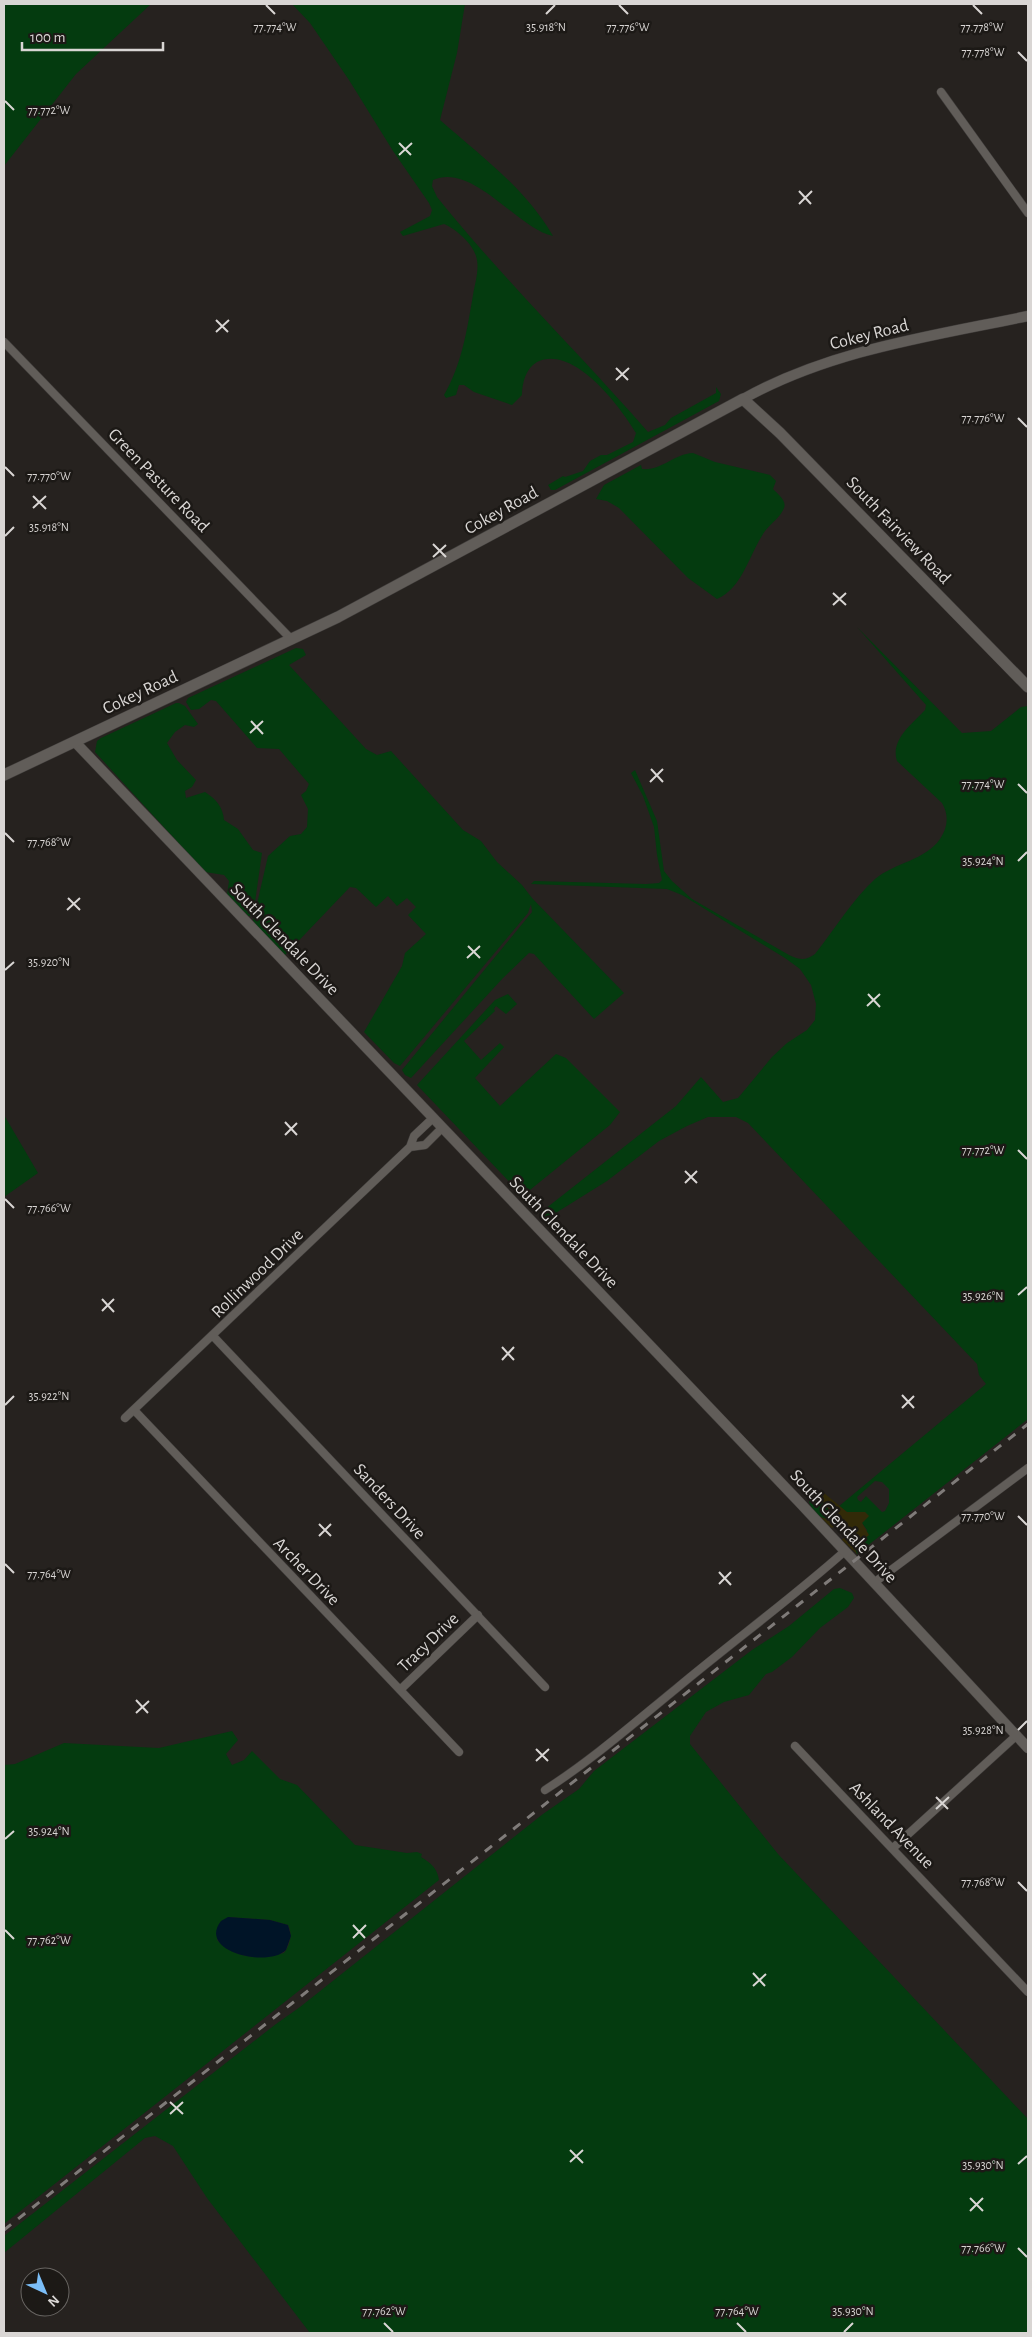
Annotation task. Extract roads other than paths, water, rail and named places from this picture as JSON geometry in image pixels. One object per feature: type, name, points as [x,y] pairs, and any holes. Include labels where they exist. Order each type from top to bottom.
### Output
[{"type":"main road","name":"Cokey Road","points":[[4,774],[292,640],[386,592],[743,399]]},
{"type":"main road","name":"South Fairview Road","points":[[743,399],[780,433],[1028,687]]},
{"type":"street","points":[[941,92],[1028,213]]},
{"type":"street","name":"Cokey Road","points":[[743,399],[780,380],[843,357],[1028,316]]},
{"type":"street","name":"Green Pasture Road","points":[[4,342],[292,640]]},
{"type":"street","name":"South Glendale Drive","points":[[75,742],[875,1582],[1028,1748]]},
{"type":"street","name":"Rollinwood Drive","points":[[125,1418],[410,1147],[414,1136],[433,1118]]},
{"type":"street","name":"Rollinwood Drive","points":[[410,1147],[425,1145],[442,1128]]},
{"type":"street","name":"Sanders Drive","points":[[213,1336],[545,1687]]},
{"type":"street","name":"Archer Drive","points":[[134,1410],[459,1752]]},
{"type":"street","points":[[875,1582],[1028,1468]]},
{"type":"street","points":[[545,1790],[579,1767],[743,1633],[807,1584],[845,1551]]},
{"type":"street","name":"Tracy Drive","points":[[400,1690],[478,1616]]},
{"type":"street","points":[[893,1848],[1017,1735]]},
{"type":"street","name":"Ashland Avenue","points":[[795,1746],[1028,1992]]},
{"type":"water","points":[[228,1917],[270,1920],[288,1925],[291,1936],[286,1950],[277,1955],[251,1957],[226,1949],[218,1941],[216,1932],[221,1921]]},
{"type":"railway","points":[[4,2230],[1028,1424]]}]
